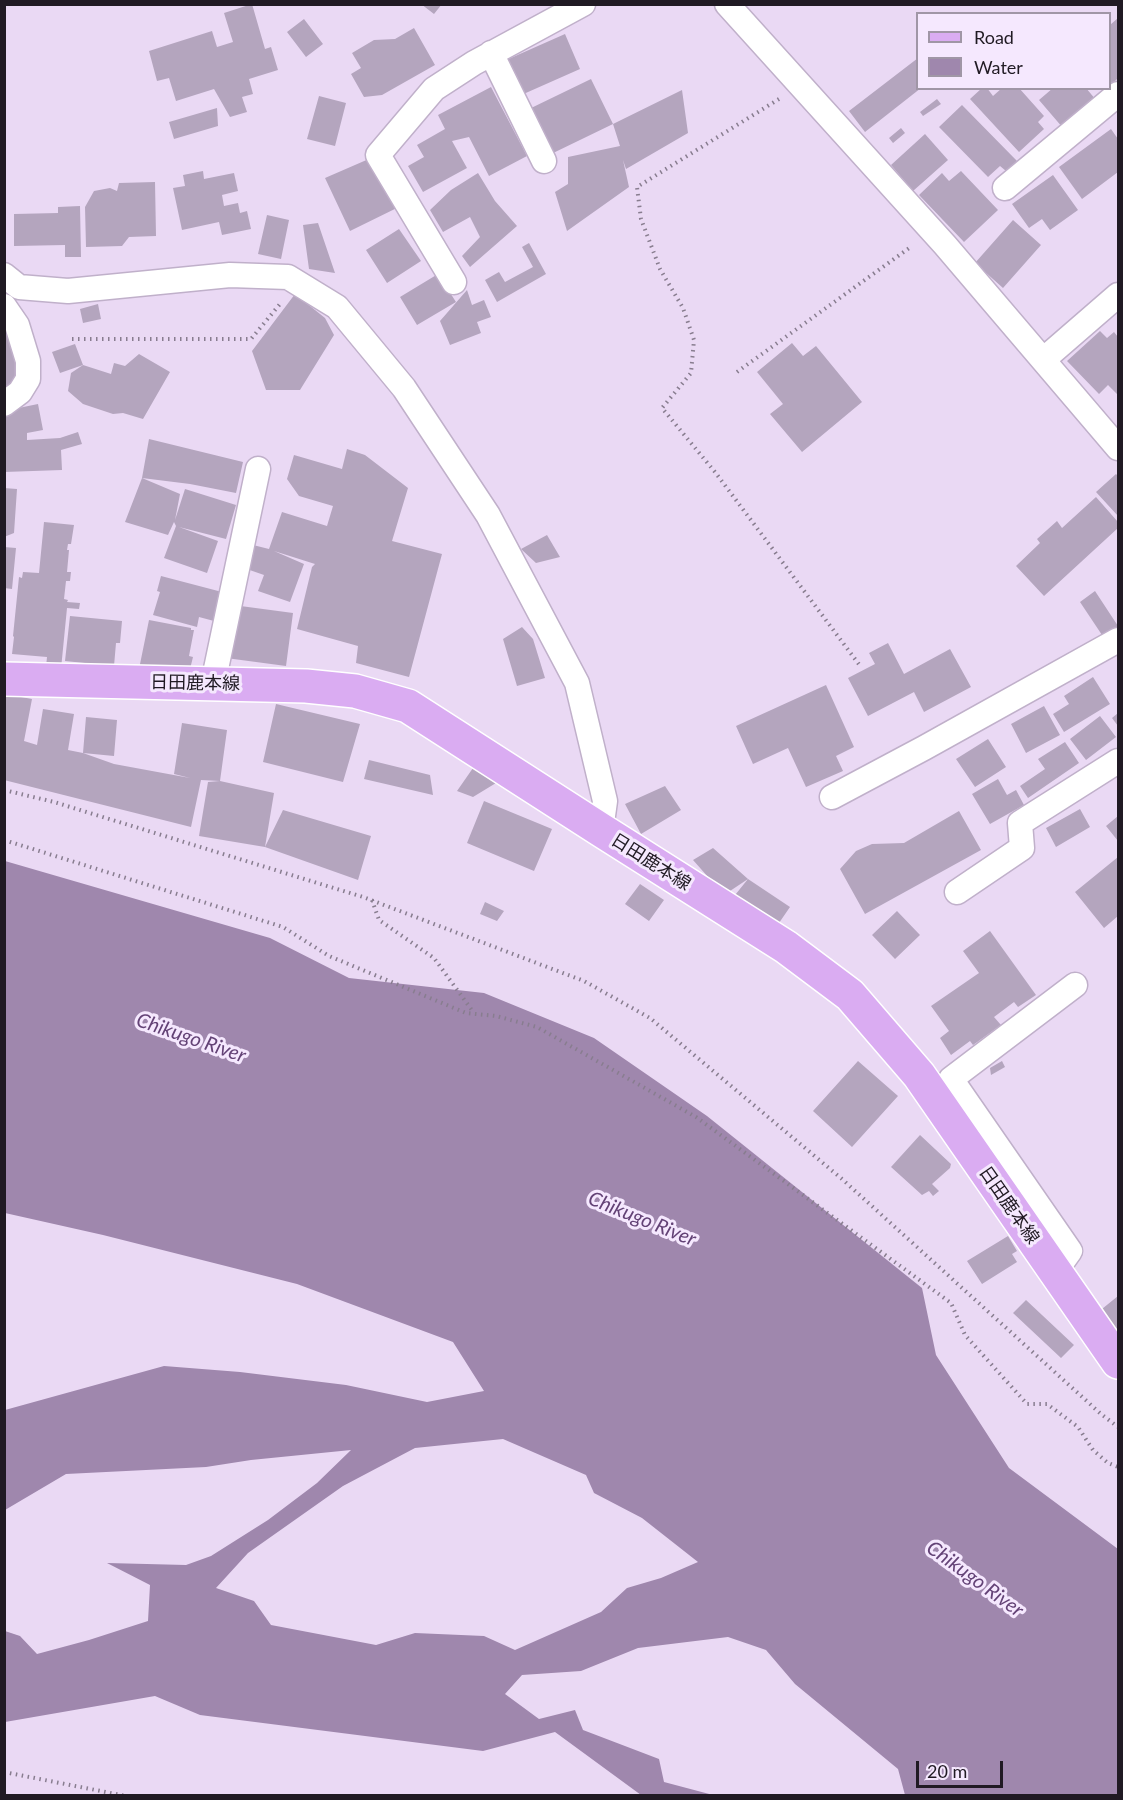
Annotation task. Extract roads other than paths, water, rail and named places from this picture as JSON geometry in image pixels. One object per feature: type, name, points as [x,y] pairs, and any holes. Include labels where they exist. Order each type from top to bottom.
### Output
[{"type":"main road","name":"日田鹿本線","points":[[4,679],[306,686],[355,691],[408,706],[786,947],[850,995],[919,1075],[1119,1362]]},
{"type":"street","points":[[454,282],[378,155],[434,89],[491,53],[583,4]]},
{"type":"street","points":[[727,4],[932,232],[1119,448]]},
{"type":"street","points":[[491,53],[544,161]]},
{"type":"street","points":[[1005,188],[1119,94]]},
{"type":"street","points":[[4,275],[19,287],[68,291],[230,275],[288,277],[337,307],[397,379],[488,515],[577,683],[605,801],[601,830]]},
{"type":"street","points":[[1043,360],[1119,295]]},
{"type":"street","points":[[4,306],[17,325],[28,361],[28,379],[20,392],[4,404]]},
{"type":"street","points":[[213,684],[258,469]]},
{"type":"street","points":[[832,796],[1119,640]]},
{"type":"street","points":[[957,892],[1022,848],[1020,823],[1119,761]]},
{"type":"street","points":[[1055,1272],[1070,1251],[951,1079],[1075,985]]},
{"type":"water","name":"Chikugo River","points":[[5,861],[270,938],[349,978],[484,993],[594,1038],[707,1116],[922,1288],[936,1355],[1009,1468],[1118,1549],[1118,1795],[905,1795],[898,1769],[795,1684],[766,1650],[728,1637],[638,1648],[581,1671],[522,1675],[505,1694],[539,1719],[575,1710],[583,1730],[659,1759],[664,1782],[713,1795],[641,1795],[555,1732],[483,1751],[200,1715],[155,1696],[5,1722],[5,1631],[20,1636],[37,1654],[148,1621],[150,1585],[107,1563],[186,1565],[211,1556],[268,1520],[317,1483],[351,1450],[206,1467],[66,1474],[5,1510],[5,1410],[164,1366],[240,1372],[346,1385],[427,1402],[484,1391],[453,1342],[297,1284],[5,1213]],"holes":[[[503,1439],[586,1475],[594,1493],[642,1518],[698,1562],[661,1578],[627,1588],[601,1612],[515,1650],[484,1636],[415,1633],[376,1645],[271,1625],[254,1601],[216,1588],[248,1553],[343,1486],[415,1448]]]}]
